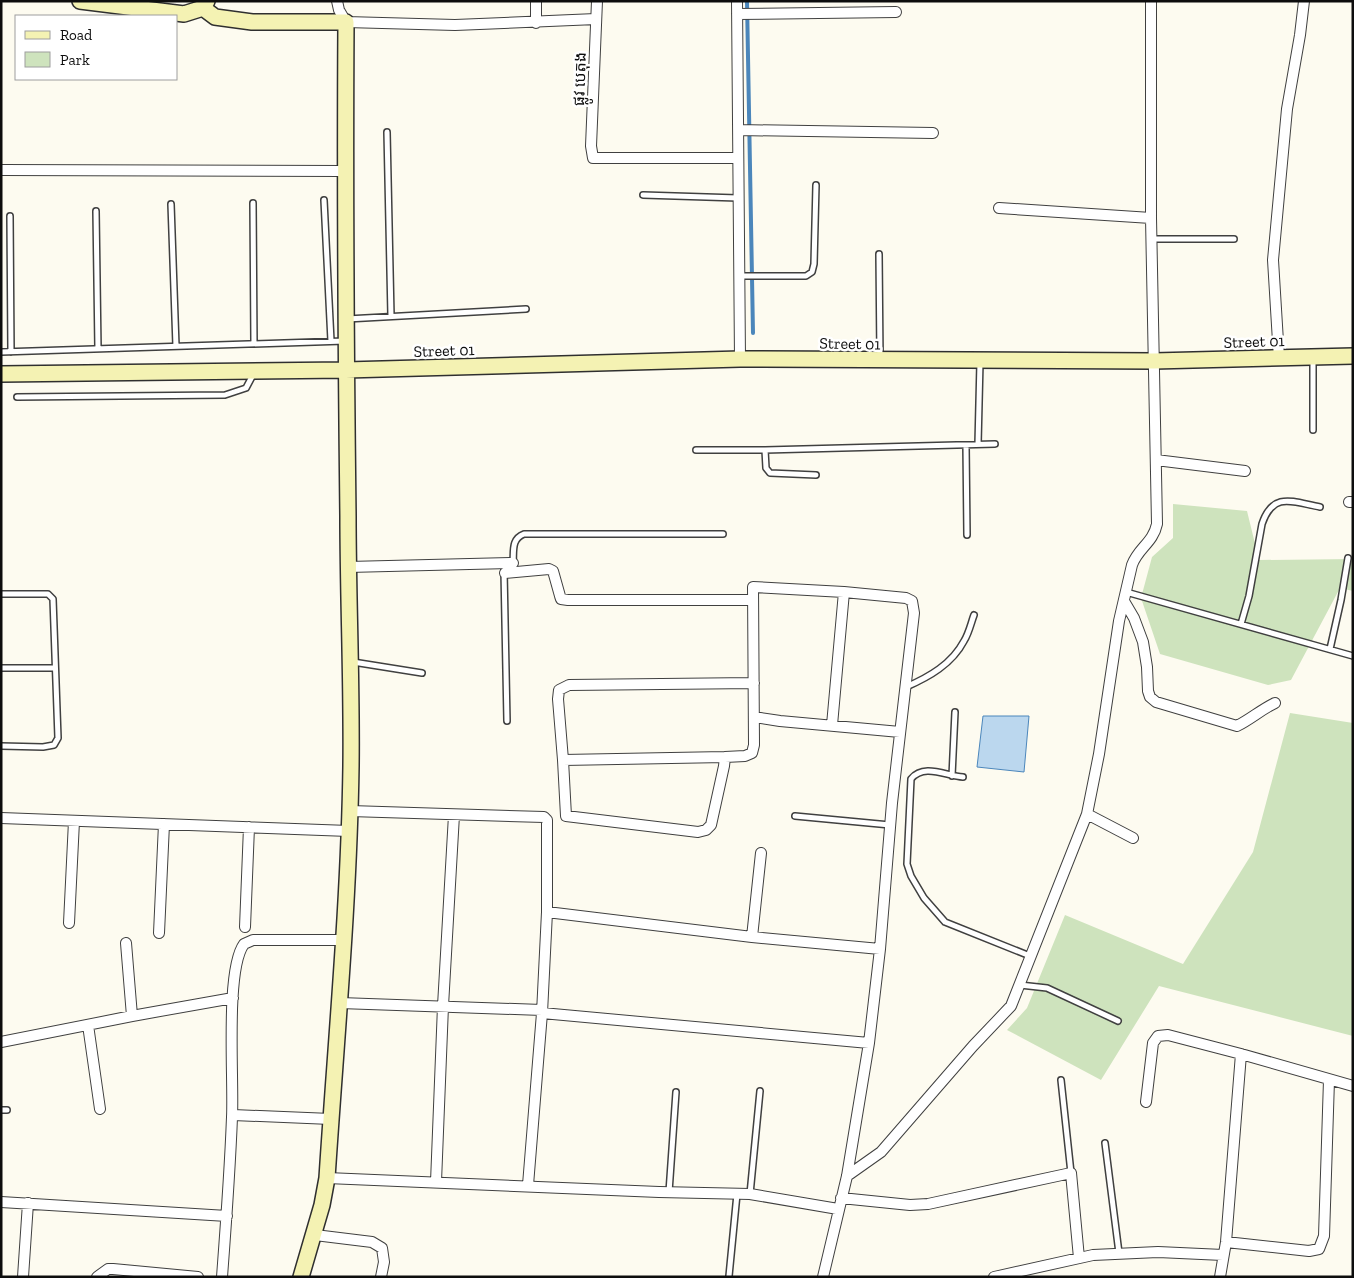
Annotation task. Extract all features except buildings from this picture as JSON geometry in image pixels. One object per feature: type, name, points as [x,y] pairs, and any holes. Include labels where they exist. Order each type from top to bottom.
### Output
[{"type":"street","points":[[80,1],[184,14],[205,5],[215,17],[252,22],[455,25],[596,20]]},
{"type":"street","points":[[302,1277],[315,1235],[327,1178],[344,940],[350,811],[351,662],[346,370],[338,341],[346,319],[346,22],[339,10],[337,1]]},
{"type":"street","points":[[536,1],[536,23]]},
{"type":"street","name":"ផ្លូវ បេតុង","points":[[597,1],[591,146],[593,158],[738,158]]},
{"type":"street","points":[[737,1],[740,14],[742,130],[738,158],[738,198],[744,276],[740,359]]},
{"type":"street","points":[[847,1176],[881,1152],[967,1053],[1011,1006],[1087,814],[1099,754],[1119,621],[1135,557],[1151,540],[1156,529],[1151,238],[1151,1]]},
{"type":"street","points":[[1279,358],[1273,260],[1287,109],[1304,1]]},
{"type":"street","points":[[740,14],[896,12]]},
{"type":"street","points":[[742,130],[933,133]]},
{"type":"street","points":[[1,170],[345,171]]},
{"type":"street","points":[[1000,208],[1151,218]]},
{"type":"street","name":"Street 01","points":[[1,374],[346,370],[740,359],[1154,362],[1353,356]]},
{"type":"street","points":[[1156,460],[1245,472]]},
{"type":"street","points":[[348,567],[507,566],[549,569],[553,572],[560,596],[562,599],[568,600],[753,600]]},
{"type":"street","points":[[563,760],[725,757],[745,756],[752,753],[754,745],[753,586],[897,596],[912,601],[914,613],[890,825],[880,949],[869,1043],[847,1176],[823,1277]]},
{"type":"street","points":[[832,725],[844,592]]},
{"type":"street","points":[[1125,597],[1143,642],[1148,667],[1148,691],[1150,697],[1156,702],[1238,726],[1262,709],[1275,703]]},
{"type":"street","points":[[725,757],[712,825],[706,830],[698,832],[566,816],[559,690],[569,685],[754,683]]},
{"type":"street","points":[[754,717],[900,732]]},
{"type":"street","points":[[350,811],[544,817],[547,820],[542,1012],[528,1185]]},
{"type":"street","points":[[1087,814],[1133,838]]},
{"type":"street","points":[[436,1182],[443,1006],[454,815]]},
{"type":"street","points":[[1,818],[349,831]]},
{"type":"street","points":[[69,923],[74,821]]},
{"type":"street","points":[[158,933],[164,824]]},
{"type":"street","points":[[245,927],[249,827]]},
{"type":"street","points":[[752,937],[761,853]]},
{"type":"street","points":[[546,912],[752,937],[880,949]]},
{"type":"street","points":[[222,1277],[232,1115],[233,998],[237,956],[244,944],[254,940],[344,940]]},
{"type":"street","points":[[126,943],[132,1016]]},
{"type":"street","points":[[1,1042],[233,998]]},
{"type":"street","points":[[340,1003],[443,1006],[542,1012],[869,1043]]},
{"type":"street","points":[[88,1025],[100,1109]]},
{"type":"street","points":[[1146,1102],[1153,1043],[1158,1036],[1168,1035],[1353,1086]]},
{"type":"street","points":[[1220,1277],[1226,1242],[1241,1054]]},
{"type":"street","points":[[1226,1242],[1309,1250],[1319,1249],[1324,1236],[1329,1080]]},
{"type":"street","points":[[232,1115],[331,1119]]},
{"type":"street","points":[[327,1178],[737,1193],[840,1203],[910,1205],[928,1204],[1071,1173],[1079,1258]]},
{"type":"street","points":[[1,1202],[227,1216]]},
{"type":"street","points":[[23,1277],[28,1203]]},
{"type":"street","points":[[315,1235],[372,1242],[382,1248],[384,1262],[381,1277]]},
{"type":"street","points":[[994,1277],[1093,1255],[1158,1252],[1223,1255]]},
{"type":"street","points":[[97,1277],[104,1271],[113,1269],[198,1277]]},
{"type":"lane","points":[[387,132],[391,316]]},
{"type":"lane","points":[[744,276],[806,276],[812,272],[814,264],[816,185]]},
{"type":"lane","points":[[643,195],[738,198]]},
{"type":"lane","points":[[1,352],[338,341],[324,200]]},
{"type":"lane","points":[[253,203],[254,344]]},
{"type":"lane","points":[[172,204],[176,346]]},
{"type":"lane","points":[[96,211],[98,349]]},
{"type":"lane","points":[[10,216],[11,352]]},
{"type":"lane","points":[[1151,238],[1234,239]]},
{"type":"lane","points":[[879,254],[880,360]]},
{"type":"lane","points":[[346,319],[526,309]]},
{"type":"lane","points":[[1313,357],[1313,430]]},
{"type":"lane","points":[[978,444],[980,362]]},
{"type":"lane","points":[[17,397],[225,395],[246,388],[256,371]]},
{"type":"lane","points":[[696,450],[994,444]]},
{"type":"lane","points":[[966,445],[967,535]]},
{"type":"lane","points":[[765,450],[766,468],[770,473],[816,475]]},
{"type":"lane","points":[[1240,624],[1249,596],[1262,524],[1266,513],[1273,504],[1284,500],[1320,507]]},
{"type":"lane","points":[[507,721],[507,566],[517,537],[524,534],[723,534]]},
{"type":"lane","points":[[1330,649],[1348,558]]},
{"type":"lane","points":[[1,594],[48,594],[53,599],[58,738],[54,745],[43,747],[1,746]]},
{"type":"lane","points":[[1125,597],[1240,624],[1353,656]]},
{"type":"lane","points":[[905,688],[926,678],[952,659],[965,640],[974,615]]},
{"type":"lane","points":[[351,662],[422,673]]},
{"type":"lane","points":[[1,668],[55,668]]},
{"type":"lane","points":[[952,776],[955,712]]},
{"type":"lane","points":[[963,778],[929,770],[923,771],[911,779],[906,849],[907,864],[911,876],[924,898],[945,922],[1031,957]]},
{"type":"lane","points":[[795,816],[890,825]]},
{"type":"lane","points":[[1019,985],[1047,988],[1118,1021]]},
{"type":"lane","points":[[1061,1080],[1071,1173]]},
{"type":"lane","points":[[750,1194],[760,1091]]},
{"type":"lane","points":[[669,1192],[676,1092]]},
{"type":"lane","points":[[1105,1143],[1119,1254]]},
{"type":"lane","points":[[729,1276],[737,1193]]},
{"type":"green space","points":[[1173,504],[1247,511],[1259,560],[1353,559],[1353,591],[1340,588],[1291,680],[1268,685],[1160,654],[1141,598],[1152,557],[1173,538]]},
{"type":"green space","points":[[1290,713],[1353,723],[1353,1036],[1159,986],[1101,1080],[1007,1030],[1027,1008],[1065,915],[1183,964],[1253,852]]},
{"type":"water","points":[[983,716],[1029,716],[1024,772],[977,767]]},
{"type":"waterway","points":[[747,1],[753,333]]}]
